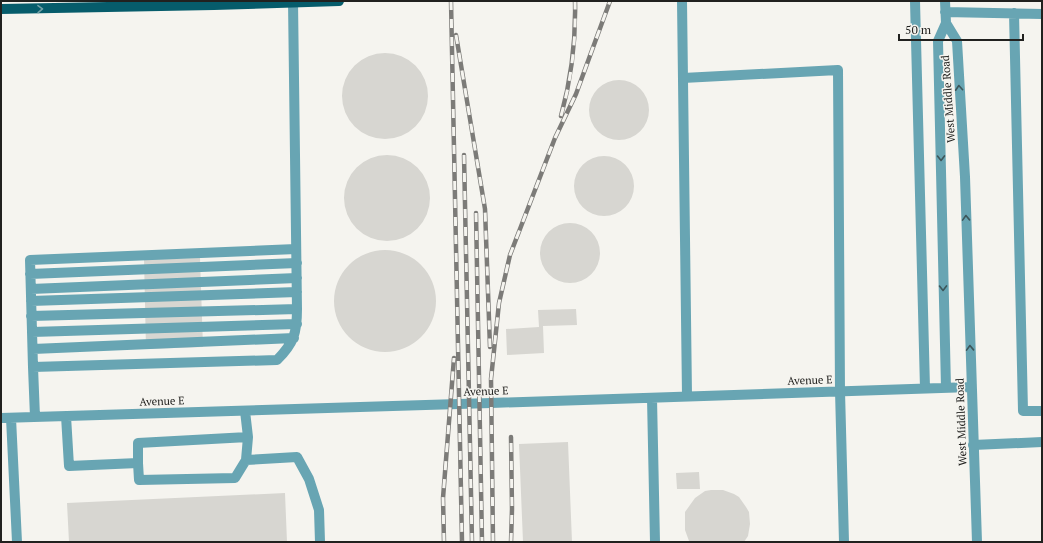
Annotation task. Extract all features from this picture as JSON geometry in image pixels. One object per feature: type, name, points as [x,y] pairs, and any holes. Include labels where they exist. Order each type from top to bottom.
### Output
[{"type":"main road","points":[[1,9],[339,1]]},
{"type":"street","points":[[33,367],[277,360],[286,351],[294,338],[297,309],[293,1]]},
{"type":"street","points":[[682,1],[687,396]]},
{"type":"street","points":[[915,1],[925,388]]},
{"type":"street","points":[[945,1],[946,23]]},
{"type":"street","points":[[946,12],[1042,14]]},
{"type":"street","points":[[1014,13],[1023,411],[1042,411]]},
{"type":"street","name":"West Middle Road","points":[[946,23],[957,41],[965,177],[977,542]]},
{"type":"street","name":"West Middle Road","points":[[946,23],[938,41],[946,388]]},
{"type":"street","points":[[683,78],[838,70],[840,391],[844,542]]},
{"type":"street","points":[[35,417],[30,260],[296,249]]},
{"type":"street","points":[[30,274],[297,263]]},
{"type":"street","points":[[31,289],[297,278]]},
{"type":"street","points":[[31,301],[297,292]]},
{"type":"street","points":[[32,316],[297,309]]},
{"type":"street","points":[[32,332],[296,324]]},
{"type":"street","points":[[33,349],[294,338]]},
{"type":"street","name":"Avenue E","points":[[6,418],[652,398],[971,386]]},
{"type":"street","points":[[652,398],[655,542]]},
{"type":"street","points":[[245,411],[248,437],[246,460],[235,478],[139,480],[138,443],[248,437]]},
{"type":"street","points":[[66,416],[69,466],[138,462]]},
{"type":"street","points":[[6,418],[17,542]]},
{"type":"street","points":[[973,445],[1042,442]]},
{"type":"street","points":[[246,460],[297,457],[309,479],[319,510],[320,542]]},
{"type":"building","points":[[385,53],[401,56],[409,60],[421,72],[425,80],[428,96],[425,112],[421,120],[409,132],[401,136],[385,139],[369,136],[361,132],[349,120],[345,112],[342,96],[345,80],[349,72],[361,60],[369,56]]},
{"type":"building","points":[[619,80],[636,85],[644,93],[649,110],[644,127],[636,135],[619,140],[602,135],[594,127],[589,110],[594,93],[602,85]]},
{"type":"building","points":[[387,155],[403,158],[411,162],[423,174],[427,182],[430,198],[427,214],[423,222],[411,234],[403,238],[387,241],[371,238],[363,234],[351,222],[347,214],[344,198],[347,182],[351,174],[363,162],[371,158]]},
{"type":"building","points":[[604,156],[621,161],[629,169],[634,186],[629,203],[621,211],[604,216],[587,211],[579,203],[574,186],[579,169],[587,161]]},
{"type":"building","points":[[570,223],[587,228],[595,236],[600,253],[595,270],[587,278],[570,283],[553,278],[545,270],[540,253],[545,236],[553,228]]},
{"type":"building","points":[[385,250],[405,254],[413,258],[421,265],[428,273],[432,281],[436,301],[432,321],[428,329],[421,337],[413,344],[405,348],[385,352],[365,348],[357,344],[349,337],[342,329],[338,321],[334,301],[338,281],[342,273],[349,265],[357,258],[365,254]]},
{"type":"building","points":[[200,258],[203,347],[146,349],[144,259]]},
{"type":"building","points":[[576,309],[577,325],[543,326],[544,353],[507,355],[506,329],[539,327],[538,310]]},
{"type":"building","points":[[568,442],[572,542],[523,542],[519,444]]},
{"type":"building","points":[[699,472],[700,489],[677,489],[676,473]]},
{"type":"building","points":[[723,490],[734,494],[739,497],[746,507],[749,512],[750,524],[748,536],[744,542],[689,541],[685,530],[685,512],[695,498],[705,491]]},
{"type":"building","points":[[285,493],[287,542],[69,542],[67,503]]},
{"type":"railway","points":[[451,1],[462,542]]},
{"type":"railway","points":[[561,116],[568,87],[572,59],[575,31],[575,1]]},
{"type":"railway","points":[[493,542],[491,379],[499,303],[510,255],[555,138],[576,94],[610,1]]},
{"type":"railway","points":[[456,35],[485,209],[490,347]]},
{"type":"railway","points":[[464,155],[472,542]]},
{"type":"railway","points":[[476,213],[482,542]]},
{"type":"railway","points":[[444,542],[443,498],[454,358]]},
{"type":"railway","points":[[511,437],[511,542]]}]
